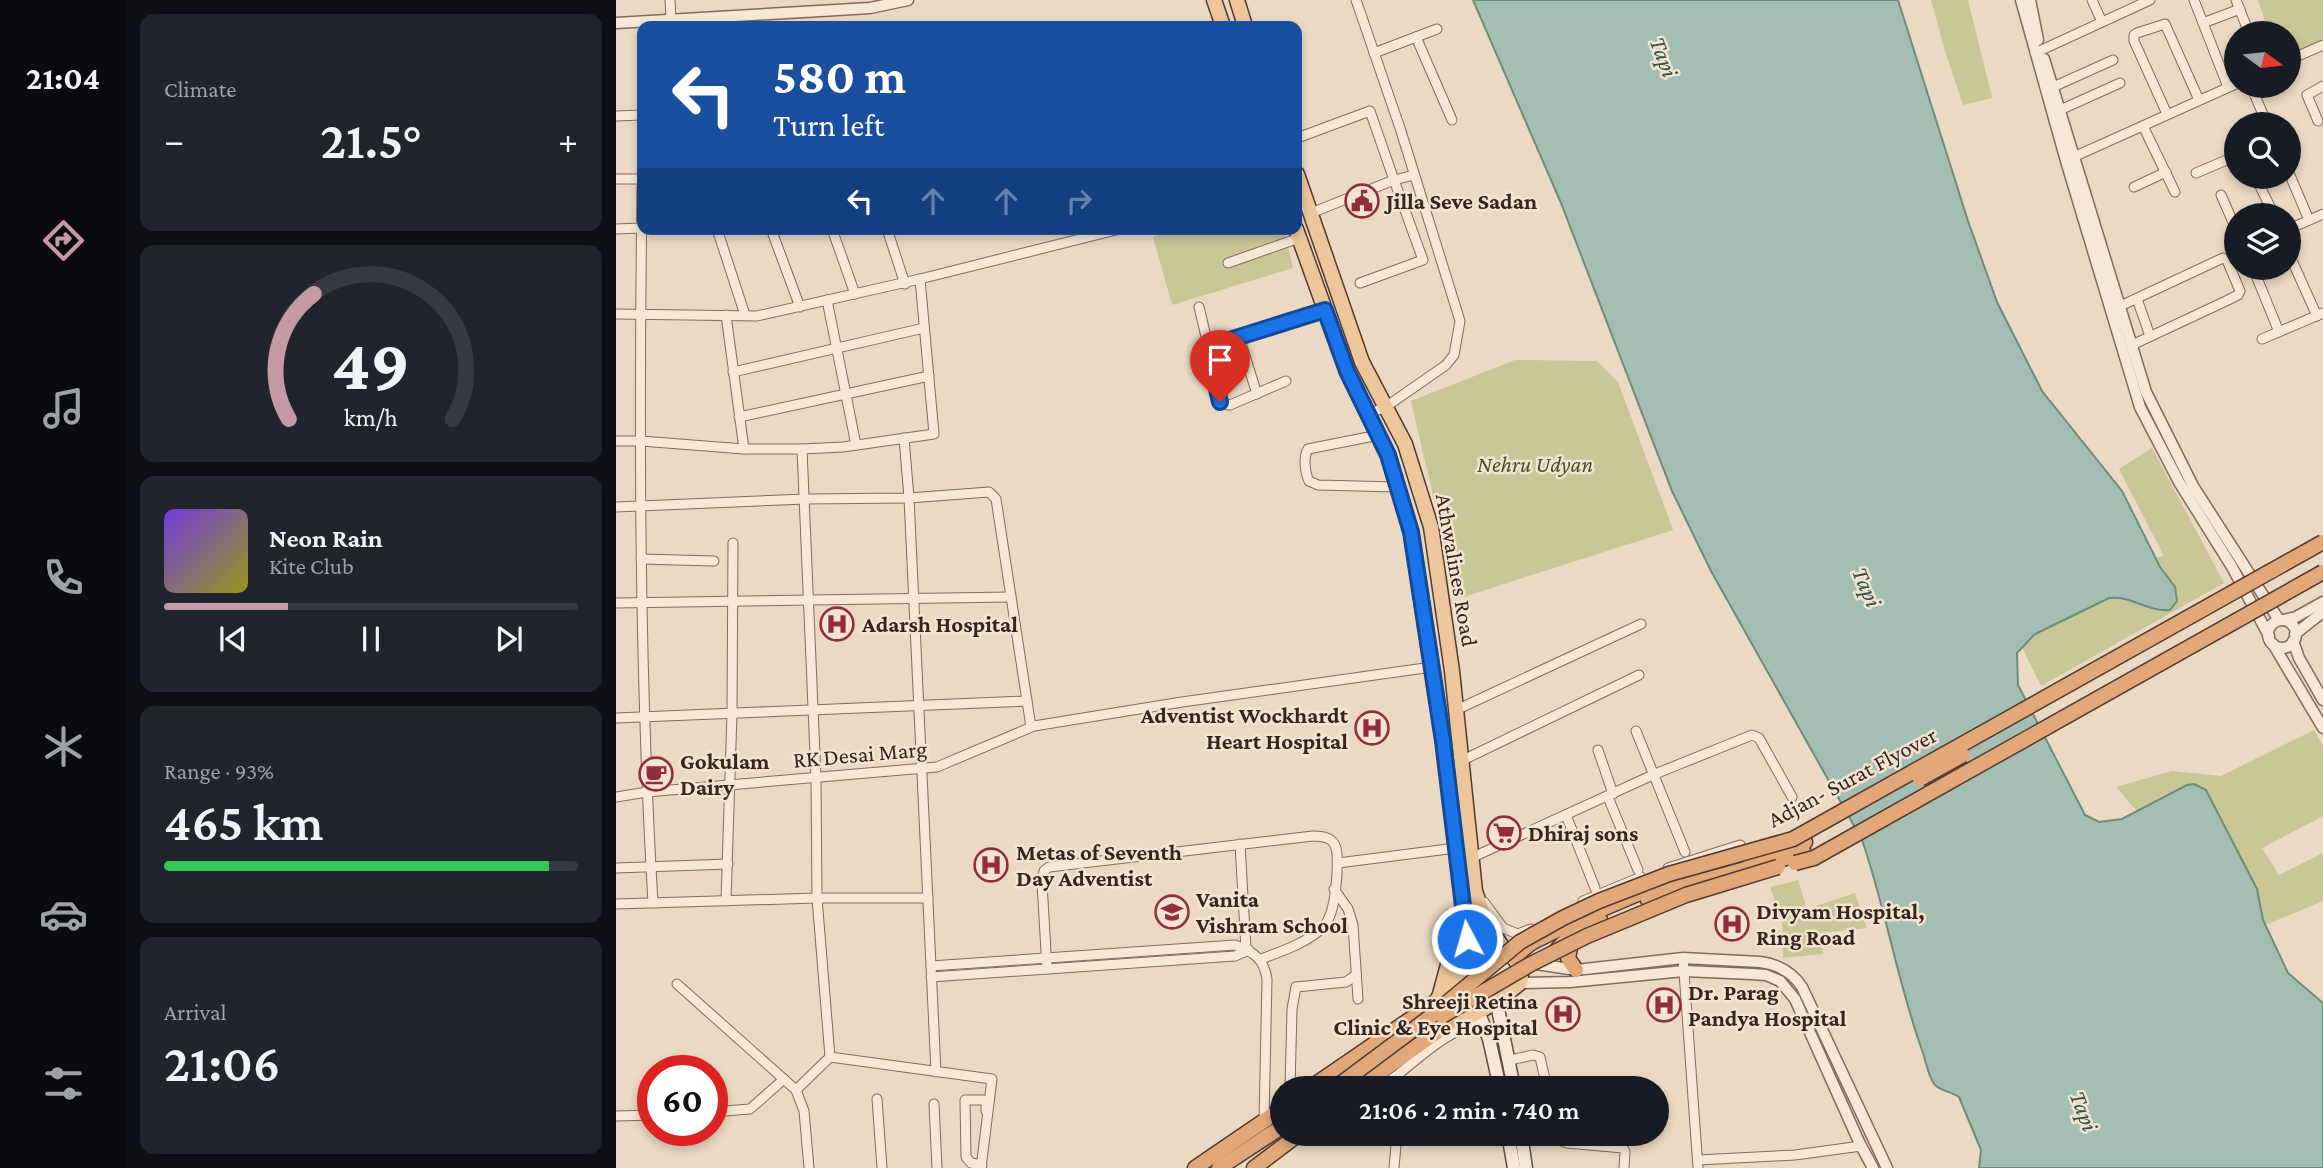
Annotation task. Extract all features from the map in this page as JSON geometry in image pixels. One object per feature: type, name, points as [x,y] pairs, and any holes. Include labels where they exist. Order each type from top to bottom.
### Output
[{"type":"highway","name":"Adjan- Surat Flyover","points":[[1351,1076],[1430,1017],[1520,942],[1552,924],[1599,901],[1669,874],[1793,839],[2323,542]]},
{"type":"highway","points":[[1515,965],[1531,943],[1673,878],[1805,847],[2323,552]]},
{"type":"highway","points":[[1515,965],[1545,965],[1565,940],[1577,930],[1687,885],[1805,847],[1903,800],[2323,562]]},
{"type":"highway","name":"Adjan- Surat Flyover","points":[[1357,1076],[1432,1021],[1531,964],[1587,936],[1686,895],[1814,858],[2323,572]]},
{"type":"highway","points":[[1576,970],[1568,958],[1568,951],[1571,937],[1577,930]]},
{"type":"highway","points":[[1327,1076],[1437,998]]},
{"type":"highway","points":[[1376,1076],[1448,1024]]},
{"type":"highway","points":[[1195,1168],[1270,1117]]},
{"type":"highway","points":[[1219,1168],[1270,1137]]},
{"type":"highway","points":[[1231,1168],[1270,1139]]},
{"type":"highway","points":[[1254,1168],[1283,1146]]},
{"type":"main road","points":[[1214,0],[1221,21]]},
{"type":"main road","points":[[1237,0],[1243,21]]},
{"type":"main road","name":"Athwalines Road","points":[[1302,200],[1311,213],[1362,362],[1405,444],[1431,527],[1456,710],[1474,885],[1485,921],[1515,965]]},
{"type":"main road","name":"Athwalines Road","points":[[1298,235],[1347,371],[1388,455],[1414,544],[1465,920]]},
{"type":"main road","points":[[1437,998],[1486,951],[1515,965],[1496,999],[1480,1017],[1448,1024],[1437,1023],[1432,1010],[1457,932],[1465,920]]},
{"type":"main road","points":[[1465,920],[1467,939],[1473,946],[1480,944],[1485,921]]},
{"type":"main road","points":[[1496,999],[1512,1076]]},
{"type":"main road","points":[[1480,1017],[1493,1050],[1498,1076]]},
{"type":"main road","points":[[1510,1146],[1514,1168]]},
{"type":"main road","points":[[1523,1146],[1526,1168]]},
{"type":"street","points":[[670,0],[671,19]]},
{"type":"street","points":[[659,21],[722,21],[753,14],[908,0]]},
{"type":"street","points":[[1356,0],[1460,321],[1454,355],[1446,365],[1387,406],[1369,415]]},
{"type":"street","points":[[2021,0],[2115,309],[2133,390],[2147,423],[2179,482],[2232,567],[2323,728]]},
{"type":"street","points":[[2030,0],[2038,52],[2060,110],[2070,158]]},
{"type":"street","points":[[2092,0],[2102,22]]},
{"type":"street","points":[[2125,0],[2130,11]]},
{"type":"street","points":[[2038,52],[2150,0]]},
{"type":"street","points":[[2194,0],[2224,69]]},
{"type":"street","points":[[2203,23],[2238,5]]},
{"type":"street","points":[[753,14],[756,21]]},
{"type":"street","points":[[616,23],[637,24]]},
{"type":"street","points":[[2167,114],[2134,41],[2134,35],[2137,33],[2163,23],[2167,26],[2199,100]]},
{"type":"street","points":[[1374,53],[1437,29]]},
{"type":"street","points":[[1416,37],[1452,120]]},
{"type":"street","points":[[2301,55],[2323,45]]},
{"type":"street","points":[[2053,87],[2113,60]]},
{"type":"street","points":[[2060,110],[2120,83]]},
{"type":"street","points":[[2307,126],[2320,120],[2307,95],[2323,86]]},
{"type":"street","points":[[2070,158],[2224,89]]},
{"type":"street","points":[[1302,136],[1370,111],[1423,260],[1360,283]]},
{"type":"street","points":[[616,116],[637,115]]},
{"type":"street","points":[[2143,126],[2175,192]]},
{"type":"street","points":[[2196,173],[2224,161]]},
{"type":"street","points":[[2134,187],[2166,172]]},
{"type":"street","points":[[1311,213],[1394,180],[1414,175]]},
{"type":"street","points":[[616,180],[637,179]]},
{"type":"street","points":[[2296,189],[2309,220]]},
{"type":"street","points":[[2221,194],[2225,203]]},
{"type":"street","points":[[2301,224],[2323,214]]},
{"type":"street","points":[[616,229],[637,228]]},
{"type":"street","points":[[642,235],[640,507],[647,792],[653,903]]},
{"type":"street","points":[[719,235],[746,315]]},
{"type":"street","points":[[773,235],[800,307]]},
{"type":"street","points":[[834,235],[855,294]]},
{"type":"street","points":[[889,235],[905,284]]},
{"type":"street","points":[[616,314],[757,316],[905,284],[1096,235]]},
{"type":"street","points":[[1228,263],[1296,235]]},
{"type":"street","points":[[2115,309],[2223,258],[2227,260],[2240,291],[2238,295],[2132,345]]},
{"type":"street","points":[[2262,339],[2320,314],[2301,277]]},
{"type":"street","points":[[616,441],[744,449],[802,449],[856,445],[934,434],[920,279]]},
{"type":"street","points":[[2258,280],[2279,332]]},
{"type":"street","points":[[2137,299],[2150,336]]},
{"type":"street","points":[[827,300],[856,445]]},
{"type":"street","points":[[1199,307],[1222,404],[1230,405],[1286,381]]},
{"type":"street","points":[[2115,309],[2132,345],[2146,393],[2186,474],[2282,620],[2292,624],[2299,658],[2323,700]]},
{"type":"street","points":[[1207,347],[1325,310]]},
{"type":"street","points":[[726,315],[744,449]]},
{"type":"street","points":[[733,372],[924,328]]},
{"type":"street","points":[[1239,337],[1256,394]]},
{"type":"street","points":[[739,417],[929,376]]},
{"type":"street","points":[[1378,435],[1308,449],[1305,456],[1307,477],[1318,485],[1397,487]]},
{"type":"street","points":[[904,438],[936,1072]]},
{"type":"street","points":[[802,449],[816,778],[817,898],[830,1057]]},
{"type":"street","points":[[616,507],[804,499],[909,498],[985,491],[994,495],[1031,727]]},
{"type":"street","points":[[726,901],[732,713],[733,543]]},
{"type":"street","points":[[642,559],[714,561]]},
{"type":"street","points":[[616,603],[1011,597]]},
{"type":"street","points":[[2271,640],[2270,627],[2323,602]]},
{"type":"street","points":[[2271,640],[2281,647],[2323,612]]},
{"type":"street","points":[[1456,710],[1641,624]]},
{"type":"street","name":"RK Desai Marg","points":[[616,797],[937,767],[1031,727],[1182,702],[1432,667]]},
{"type":"street","points":[[1461,761],[1639,675]]},
{"type":"street","points":[[616,718],[1027,701]]},
{"type":"street","points":[[1636,731],[1685,852]]},
{"type":"street","points":[[1471,858],[1655,774],[1756,735],[1792,797]]},
{"type":"street","points":[[1598,750],[1638,870]]},
{"type":"street","points":[[1566,816],[1595,888]]},
{"type":"street","points":[[1047,969],[1042,883],[1044,871],[1049,867],[1240,844],[1327,837],[1337,846],[1338,863],[1330,916],[1325,925],[1289,948],[1261,959]]},
{"type":"street","points":[[1240,844],[1247,950]]},
{"type":"street","points":[[1474,885],[1495,920],[1503,928],[1518,934],[1598,894],[1687,861],[1740,845]]},
{"type":"street","points":[[1338,863],[1456,848]]},
{"type":"street","points":[[616,868],[728,864]]},
{"type":"street","points":[[1334,889],[1351,916],[1358,999]]},
{"type":"street","points":[[616,904],[817,898],[928,898]]},
{"type":"street","points":[[931,966],[1235,945],[1247,950],[1261,959],[1267,979],[1264,1121]]},
{"type":"street","points":[[932,977],[1236,956],[1247,950]]},
{"type":"street","points":[[1545,965],[1576,970],[1684,958],[1772,964],[1796,978],[1887,1168]]},
{"type":"street","points":[[1684,958],[1698,1164],[1795,1156],[1861,1146]]},
{"type":"street","points":[[1515,965],[1570,982],[1684,971],[1766,975],[1780,981],[1794,999],[1873,1168]]},
{"type":"street","points":[[1290,1076],[1292,1009],[1297,988],[1346,982],[1356,975]]},
{"type":"street","points":[[677,984],[796,1090],[804,1111],[809,1168]]},
{"type":"street","points":[[1396,1076],[1451,1034],[1480,1017]]},
{"type":"street","points":[[1510,1060],[1533,1055],[1539,1057],[1544,1076]]},
{"type":"street","points":[[830,1057],[992,1079],[981,1166]]},
{"type":"street","points":[[796,1090],[830,1057]]},
{"type":"street","points":[[728,1111],[750,1110],[784,1079]]},
{"type":"street","points":[[877,1099],[882,1168]]},
{"type":"street","points":[[966,1099],[984,1100],[986,1103],[981,1166],[969,1162],[966,1157],[966,1099]]},
{"type":"street","points":[[934,1104],[937,1168]]},
{"type":"street","points":[[616,1116],[637,1115]]},
{"type":"street","points":[[1394,1168],[1396,1146]]},
{"type":"street","points":[[1601,1146],[1623,1148],[1624,1168]]},
{"type":"street","points":[[1794,1168],[1795,1156]]},
{"type":"green space","points":[[1931,0],[1968,0],[1992,98],[1963,105]]},
{"type":"green space","points":[[2258,0],[2323,0],[2323,43],[2301,53],[2301,21],[2265,21]]},
{"type":"green space","points":[[1285,235],[1293,268],[1172,305],[1153,237]]},
{"type":"green space","name":"Nehru Udyan","points":[[1515,360],[1597,361],[1618,382],[1673,530],[1457,599],[1411,401]]},
{"type":"green space","points":[[2152,448],[2224,583],[2041,686],[1996,594],[2164,556],[2119,469]]},
{"type":"green space","points":[[2314,730],[2323,746],[2323,816],[2262,848],[2279,875],[2323,853],[2323,901],[2244,934],[2116,787],[2172,771],[2221,776]]},
{"type":"green space","points":[[1798,880],[1807,909],[1855,893],[1867,928],[1820,933],[1823,954],[1783,958],[1782,920],[1770,887]]},
{"type":"water","name":"Tapi","points":[[1473,0],[1898,0],[1968,221],[1997,302],[2042,391],[2122,491],[2160,567],[2175,587],[2177,601],[2170,610],[2154,609],[2125,599],[2109,598],[2035,634],[2017,653],[2018,685],[2085,815],[2099,822],[2122,819],[2187,785],[2194,784],[2206,790],[2257,889],[2263,920],[2288,973],[2323,1003],[2323,1168],[1979,1168],[1981,1150],[1959,1097],[1937,1087],[1929,1073],[1905,998],[1862,840],[1711,571],[1672,491],[1561,203]]},
{"type":"place","name":"Jilla Seve Sadan","points":[[1362,201]]},
{"type":"place","name":"Adarsh Hospital","points":[[837,624]]},
{"type":"place","name":"Adventist Wockhardt Heart Hospital","points":[[1372,728]]},
{"type":"place","name":"Gokulam Dairy","points":[[656,774]]},
{"type":"place","name":"Dhiraj sons","points":[[1504,833]]},
{"type":"place","name":"Metas of Seventh Day Adventist","points":[[991,865]]},
{"type":"place","name":"Vanita Vishram School","points":[[1172,912]]},
{"type":"place","name":"Divyam Hospital, Ring Road","points":[[1732,924]]},
{"type":"place","name":"Dr. Parag Pandya Hospital","points":[[1664,1005]]},
{"type":"place","name":"Shreeji Retina Clinic & Eye Hospital","points":[[1563,1014]]},
{"type":"route","points":[[1220,402],[1207,347],[1325,310],[1347,371],[1388,455],[1411,532],[1443,741],[1467,939]]}]
